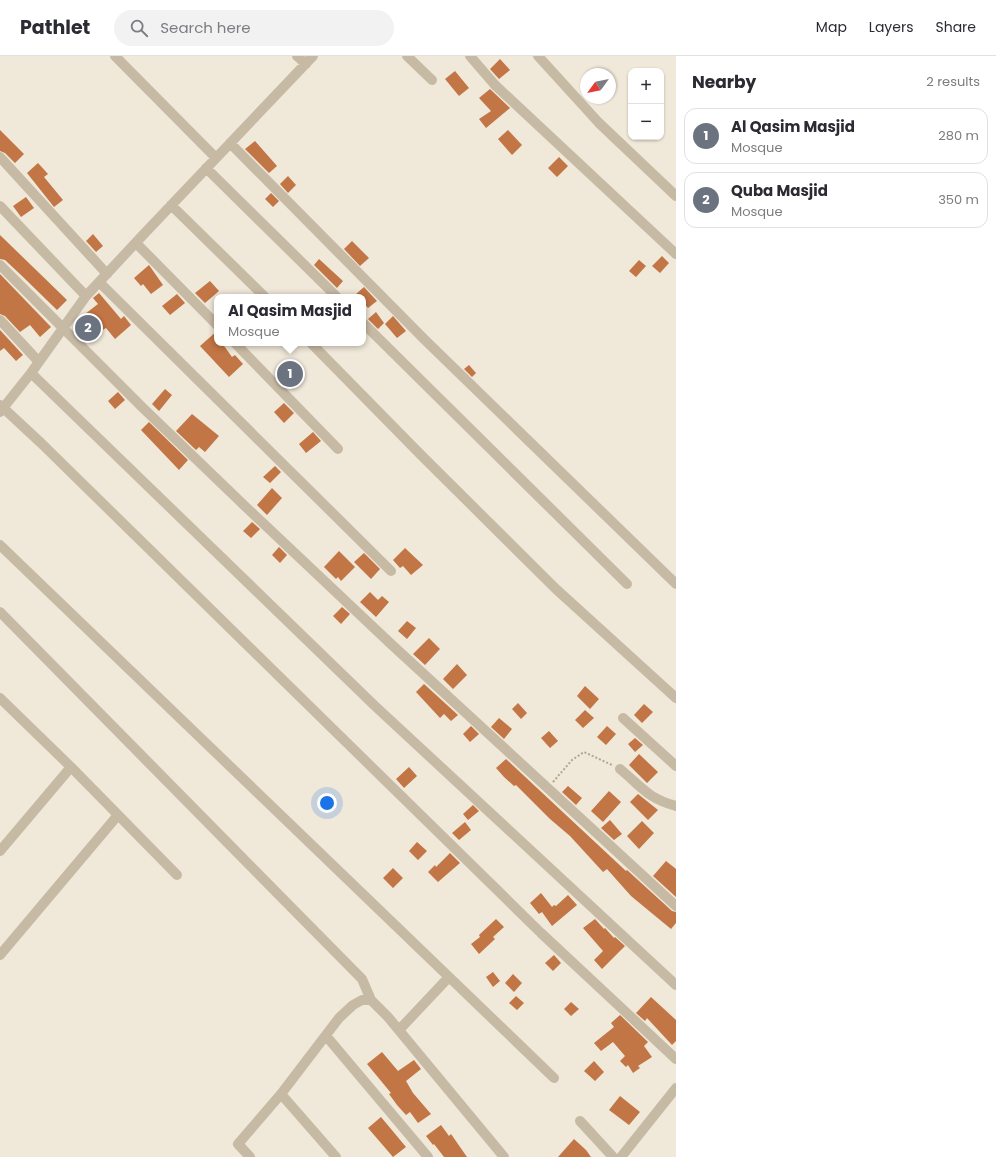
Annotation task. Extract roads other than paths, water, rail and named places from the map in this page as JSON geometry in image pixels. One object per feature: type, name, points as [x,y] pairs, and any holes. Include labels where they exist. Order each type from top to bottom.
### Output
[{"type":"street","points":[[115,56],[216,158]]},
{"type":"street","points":[[297,56],[306,64]]},
{"type":"street","points":[[314,56],[86,296],[32,373],[1,409],[41,443],[535,927],[676,1059]]},
{"type":"street","points":[[407,56],[432,80]]},
{"type":"street","points":[[470,56],[495,85],[676,254]]},
{"type":"street","points":[[538,56],[599,123],[676,196]]},
{"type":"street","points":[[230,143],[424,339],[676,584]]},
{"type":"street","points":[[0,158],[107,274]]},
{"type":"street","points":[[206,168],[334,294]]},
{"type":"street","points":[[171,205],[262,294]]},
{"type":"street","points":[[0,206],[86,296]]},
{"type":"street","points":[[136,243],[214,322]]},
{"type":"street","points":[[0,265],[143,408],[243,504],[309,564],[391,644],[676,906]]},
{"type":"street","points":[[100,283],[391,571]]},
{"type":"street","points":[[0,320],[39,362]]},
{"type":"street","points":[[366,326],[627,584]]},
{"type":"street","points":[[237,346],[338,449]]},
{"type":"street","points":[[314,346],[556,589],[676,698]]},
{"type":"street","points":[[32,373],[375,706],[676,985]]},
{"type":"street","points":[[0,545],[554,1078]]},
{"type":"street","points":[[0,612],[362,979],[371,1000],[399,1030],[504,1157]]},
{"type":"street","points":[[0,698],[178,875]]},
{"type":"street","points":[[623,718],[676,766]]},
{"type":"street","points":[[0,851],[71,767]]},
{"type":"street","points":[[620,769],[648,795],[662,802],[676,806]]},
{"type":"street","points":[[0,954],[118,815]]},
{"type":"street","points":[[399,1030],[449,977]]},
{"type":"street","points":[[250,1157],[238,1144],[327,1037],[339,1018],[353,1005],[362,1000],[371,1000]]},
{"type":"street","points":[[327,1037],[428,1157]]},
{"type":"street","points":[[621,1157],[676,1088]]},
{"type":"street","points":[[281,1094],[336,1157]]},
{"type":"street","points":[[580,1121],[613,1157]]},
{"type":"place","name":"Quba Masjid","points":[[88,328]]},
{"type":"place","name":"Al Qasim Masjid","points":[[290,374]]}]
